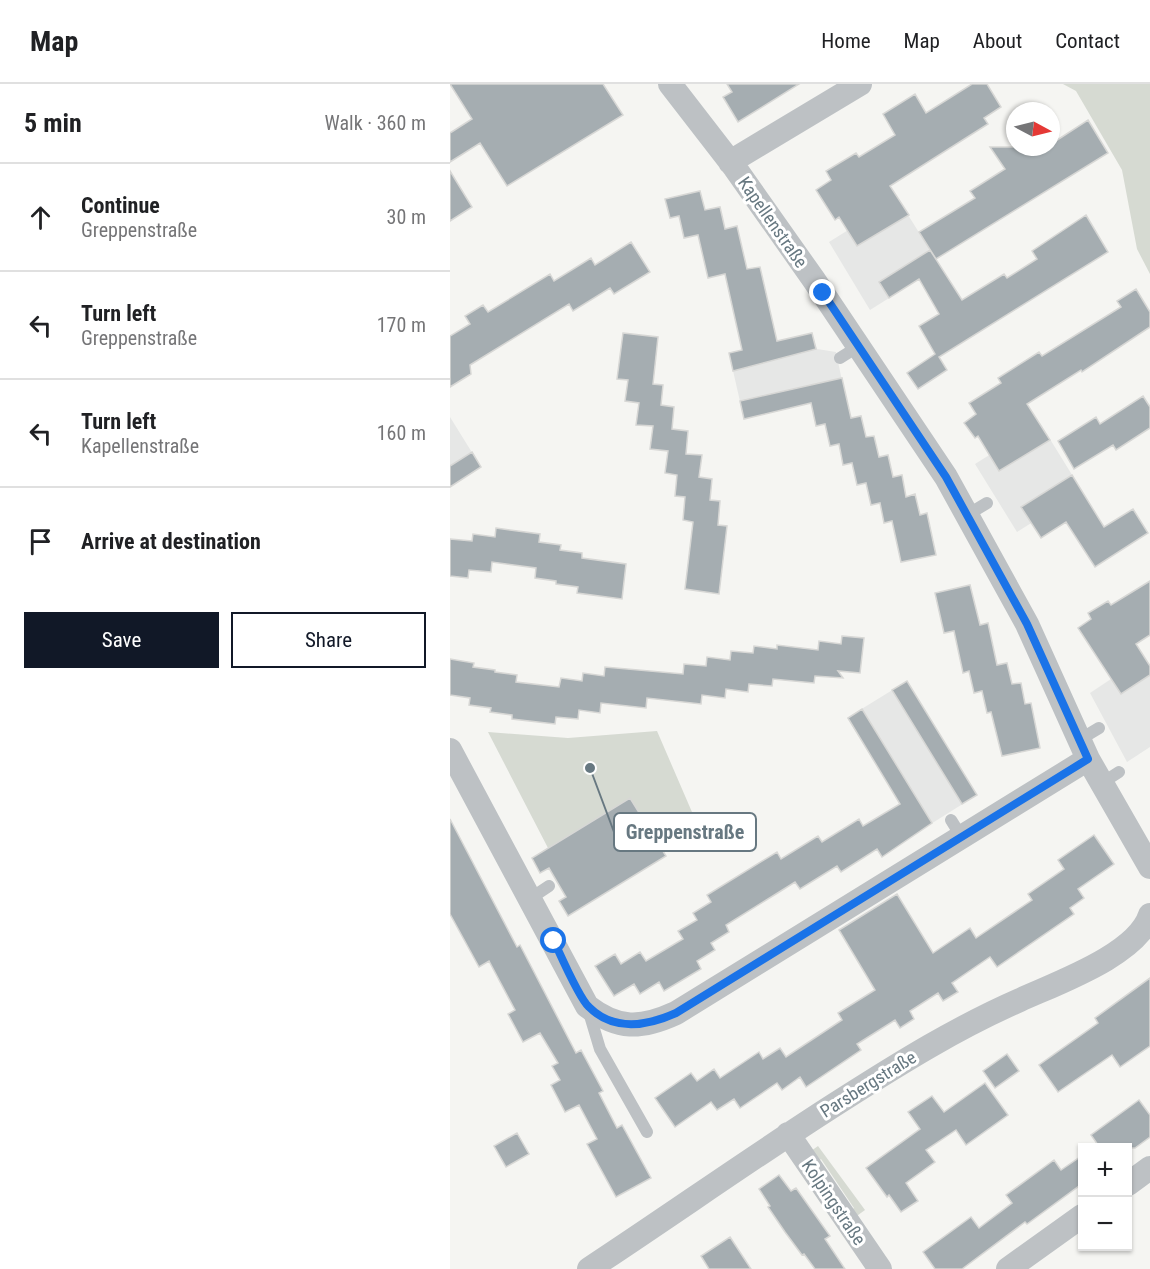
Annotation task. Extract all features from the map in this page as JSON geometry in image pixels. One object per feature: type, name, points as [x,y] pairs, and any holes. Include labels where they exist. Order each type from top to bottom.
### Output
[{"type":"street","name":"Kapellenstraße","points":[[670,84],[730,162],[850,352],[946,477],[977,509],[1083,750],[1110,778],[1150,867]]},
{"type":"street","points":[[730,162],[860,84]]},
{"type":"street","points":[[450,750],[540,892],[587,1006],[601,1017],[615,1023],[638,1025],[662,1020],[676,1013],[863,905],[956,828],[1083,750]]},
{"type":"street","name":"Parsbergstraße","points":[[589,1269],[788,1134],[964,1026],[1115,954],[1136,939],[1149,923]]},
{"type":"street","name":"Kolpingstraße","points":[[788,1134],[880,1269]]},
{"type":"street","points":[[1132,1181],[1150,1167]]},
{"type":"street","points":[[1008,1269],[1078,1220]]},
{"type":"lane","points":[[1083,750],[1099,728]]},
{"type":"lane","points":[[587,1006],[600,1049],[647,1132]]},
{"type":"shaded area","points":[[1063,84],[1150,84],[1150,274],[1137,249],[1122,170],[1076,91]]},
{"type":"shaded area","points":[[898,199],[940,266],[870,310],[829,242]]},
{"type":"shaded area","points":[[812,333],[817,349],[836,352],[845,395],[744,419],[729,353]]},
{"type":"shaded area","points":[[450,417],[481,467],[450,487]]},
{"type":"shaded area","points":[[1040,423],[1082,491],[1017,532],[975,464]]},
{"type":"shaded area","points":[[1144,657],[1150,666],[1150,747],[1127,762],[1090,693]]},
{"type":"shaded area","points":[[907,681],[977,795],[918,832],[847,718]]},
{"type":"shaded area","points":[[657,731],[695,819],[657,841],[630,798],[548,848],[488,732],[568,738]]},
{"type":"shaded area","points":[[818,1146],[865,1210],[854,1218],[849,1212],[854,1208],[821,1159],[815,1164],[811,1151]]},
{"type":"building","points":[[450,84],[603,84],[623,115],[507,186],[480,143],[450,162],[450,133],[472,119]]},
{"type":"building","points":[[727,84],[799,84],[738,122],[723,97],[732,92]]},
{"type":"building","points":[[972,84],[987,84],[1001,107],[984,118],[988,124],[890,186],[909,215],[857,246],[839,217],[835,220],[816,190],[831,180],[826,171],[856,153],[859,157],[895,135],[883,114],[915,94],[926,113]]},
{"type":"building","points":[[1088,120],[1108,153],[936,259],[919,232],[975,198],[970,191],[1005,169],[990,147],[1006,147],[1006,156],[1060,156],[1060,138]]},
{"type":"building","points":[[450,171],[472,207],[450,221]]},
{"type":"building","points":[[700,191],[705,210],[720,207],[725,229],[737,226],[747,269],[760,267],[777,341],[812,333],[816,349],[733,371],[729,353],[742,350],[725,274],[708,278],[698,235],[684,238],[679,216],[670,218],[665,199]]},
{"type":"building","points":[[1086,215],[1108,252],[939,357],[947,370],[918,389],[907,373],[935,354],[919,326],[939,314],[919,279],[889,298],[879,282],[930,250],[962,300],[1004,274],[1007,278],[1037,259],[1032,251]]},
{"type":"building","points":[[631,242],[650,272],[614,294],[610,288],[573,311],[569,304],[470,365],[471,374],[450,387],[450,336],[470,324],[465,316],[483,305],[488,312],[550,274],[554,281],[591,258],[595,265]]},
{"type":"building","points":[[1136,289],[1150,312],[1150,327],[1082,372],[1081,370],[1027,404],[1050,440],[999,471],[978,436],[975,438],[964,423],[976,414],[969,403],[1001,383],[998,378],[1039,352],[1042,356],[1121,307],[1117,301]]},
{"type":"building","points":[[623,333],[658,337],[653,384],[663,385],[661,405],[674,407],[672,429],[688,431],[686,454],[702,455],[699,477],[712,479],[710,500],[720,501],[718,525],[727,526],[719,594],[685,589],[693,522],[683,520],[685,497],[675,496],[677,475],[665,473],[668,451],[650,449],[653,426],[636,425],[639,403],[625,401],[628,380],[617,379]]},
{"type":"building","points":[[842,378],[851,418],[861,416],[866,437],[874,436],[879,457],[888,455],[893,477],[902,475],[906,497],[915,494],[920,515],[927,513],[936,555],[901,562],[892,521],[884,523],[880,503],[871,505],[866,483],[857,485],[852,463],[843,465],[839,444],[830,446],[825,424],[816,426],[811,403],[744,419],[740,401]]},
{"type":"building","points":[[1143,396],[1150,407],[1150,428],[1116,450],[1113,445],[1074,469],[1058,441],[1096,417],[1100,424]]},
{"type":"building","points":[[472,452],[481,467],[450,487],[450,466]]},
{"type":"building","points":[[1072,475],[1104,527],[1133,509],[1148,533],[1095,567],[1066,522],[1041,538],[1021,507]]},
{"type":"building","points":[[496,528],[540,534],[539,542],[561,545],[560,550],[582,553],[582,558],[626,564],[622,599],[577,593],[578,587],[535,578],[536,568],[492,562],[491,572],[469,570],[468,578],[450,576],[450,539],[472,541],[473,534],[495,537]]},
{"type":"building","points":[[1150,581],[1150,635],[1136,644],[1150,666],[1150,675],[1121,694],[1078,628],[1091,619],[1088,613],[1108,601],[1111,605]]},
{"type":"building","points":[[970,585],[980,625],[988,623],[997,665],[1007,663],[1012,684],[1021,683],[1025,704],[1031,703],[1040,748],[1002,756],[991,712],[987,713],[982,691],[974,693],[969,671],[963,673],[954,631],[944,633],[935,593]]},
{"type":"building","points":[[842,636],[864,638],[860,673],[838,671],[843,678],[815,676],[814,683],[773,679],[772,686],[749,684],[748,692],[726,689],[725,698],[702,695],[701,704],[647,698],[646,708],[601,703],[600,713],[579,710],[578,719],[556,717],[555,724],[512,719],[512,715],[490,712],[491,708],[469,705],[470,698],[450,695],[450,659],[474,663],[473,667],[517,675],[516,682],[559,687],[561,678],[582,681],[583,673],[604,676],[605,667],[683,674],[684,664],[706,666],[707,657],[730,660],[731,651],[753,653],[754,646],[777,649],[777,645],[818,650],[819,641],[841,644]]},
{"type":"building","points":[[907,681],[977,795],[962,804],[892,690]]},
{"type":"building","points":[[862,709],[932,823],[882,857],[877,849],[841,872],[837,866],[800,889],[795,882],[726,925],[729,932],[711,943],[715,950],[697,961],[701,969],[664,991],[659,982],[640,994],[634,984],[614,996],[595,966],[615,954],[621,964],[640,952],[646,961],[683,939],[678,931],[697,920],[693,913],[711,902],[707,895],[777,852],[781,859],[818,836],[822,842],[859,819],[863,826],[900,804],[848,718]]},
{"type":"building","points":[[630,798],[666,856],[568,916],[559,901],[566,897],[549,868],[540,873],[532,858]]},
{"type":"building","points":[[450,819],[517,947],[520,945],[576,1053],[581,1050],[603,1091],[599,1093],[617,1128],[622,1125],[651,1178],[616,1197],[587,1144],[597,1139],[579,1105],[565,1112],[551,1085],[560,1080],[552,1066],[558,1063],[540,1033],[523,1042],[508,1014],[515,1010],[489,961],[479,967],[450,914]]},
{"type":"building","points":[[1094,835],[1114,864],[1078,889],[1084,898],[1070,908],[1074,914],[997,967],[990,957],[952,983],[958,992],[943,1001],[938,993],[910,1011],[914,1019],[900,1028],[895,1020],[857,1044],[861,1050],[806,1087],[800,1077],[782,1090],[777,1083],[740,1108],[734,1099],[717,1110],[711,1102],[675,1127],[655,1098],[691,1073],[697,1081],[714,1069],[720,1078],[759,1052],[763,1059],[780,1048],[786,1057],[842,1020],[838,1013],[875,990],[839,930],[897,894],[933,953],[970,928],[976,938],[1032,900],[1028,894],[1064,869],[1058,860]]},
{"type":"building","points":[[1150,978],[1150,1046],[1120,1067],[1112,1055],[1058,1092],[1039,1065],[1098,1023],[1095,1018]]},
{"type":"building","points":[[1007,1054],[1019,1071],[995,1088],[983,1071]]},
{"type":"building","points":[[985,1083],[1008,1115],[966,1145],[956,1130],[926,1150],[935,1162],[906,1183],[918,1201],[901,1212],[866,1168],[920,1129],[908,1112],[932,1096],[944,1112]]},
{"type":"building","points":[[1139,1100],[1150,1115],[1150,1137],[1135,1148],[1132,1148],[1132,1143],[1097,1143],[1091,1135]]},
{"type":"building","points":[[517,1133],[529,1154],[506,1167],[494,1146]]},
{"type":"building","points":[[1078,1158],[1078,1187],[1027,1224],[1025,1222],[962,1269],[935,1269],[923,1252],[971,1217],[979,1228],[1012,1203],[1006,1195],[1054,1160],[1061,1170]]},
{"type":"building","points":[[779,1175],[791,1191],[796,1188],[830,1236],[825,1239],[845,1269],[815,1269],[785,1232],[759,1189]]},
{"type":"building","points":[[730,1237],[751,1269],[709,1269],[701,1256]]},
{"type":"place","name":"Greppenstraße","points":[[590,768]]},
{"type":"route","points":[[554,941],[587,1006],[601,1017],[615,1023],[630,1025],[662,1020],[1088,759],[1027,624],[946,477],[848,327],[823,293]]}]
